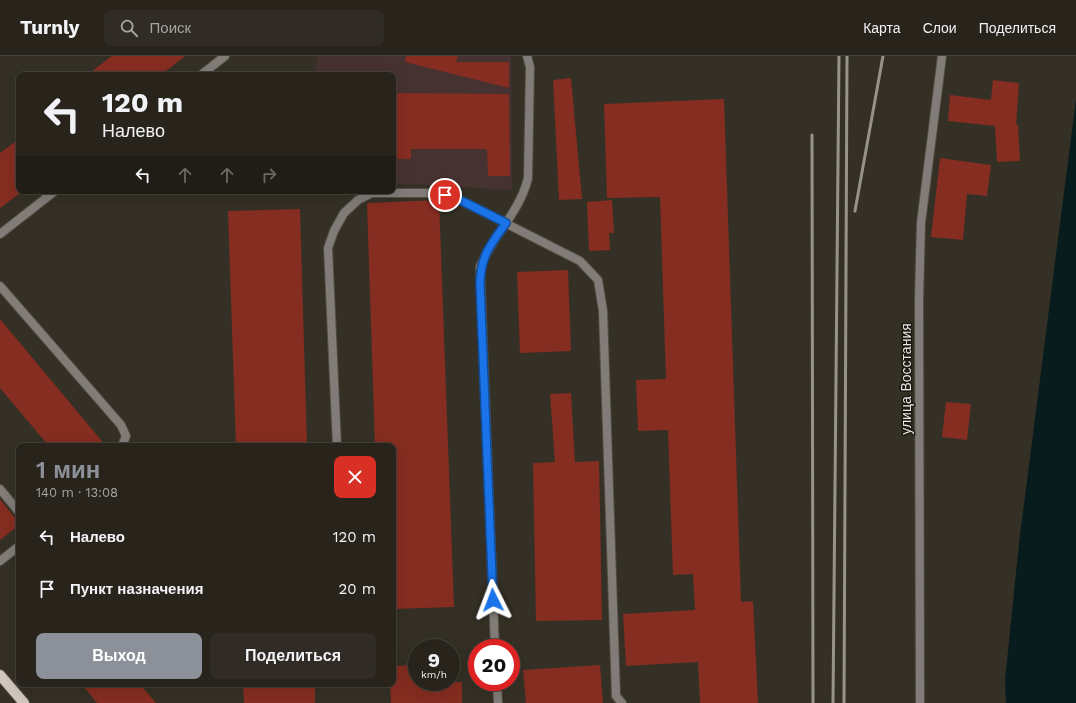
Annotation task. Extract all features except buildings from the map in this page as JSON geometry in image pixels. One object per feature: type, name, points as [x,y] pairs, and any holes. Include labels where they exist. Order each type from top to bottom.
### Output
[{"type":"main road","points":[[0,674],[24,703]]},
{"type":"street","points":[[205,72],[225,56]]},
{"type":"street","points":[[495,639],[480,266],[488,248],[506,223],[524,193],[528,178],[530,67],[527,56]]},
{"type":"street","name":"улица Восстания","points":[[920,703],[919,299],[921,223],[942,56]]},
{"type":"street","points":[[396,193],[435,193],[454,197],[580,261],[598,280],[603,311],[616,696],[622,703]]},
{"type":"street","points":[[0,234],[51,194]]},
{"type":"street","points":[[337,443],[328,248],[344,213],[358,200],[370,194]]},
{"type":"street","points":[[0,286],[121,426],[126,436],[123,443]]},
{"type":"street","points":[[0,489],[16,508]]},
{"type":"street","points":[[0,561],[16,548]]},
{"type":"street","points":[[497,691],[498,703]]},
{"type":"shaded area","points":[[318,56],[511,56],[512,190],[396,183],[396,72],[315,72]]},
{"type":"shaded area","points":[[1076,99],[1076,703],[1006,703],[1005,680],[1019,543]]},
{"type":"railway","points":[[833,703],[839,56]]},
{"type":"railway","points":[[844,703],[847,56]]},
{"type":"railway","points":[[855,211],[883,56]]},
{"type":"railway","points":[[812,135],[813,703]]},
{"type":"route","points":[[445,195],[454,197],[506,223],[488,248],[480,266],[493,600]]}]
